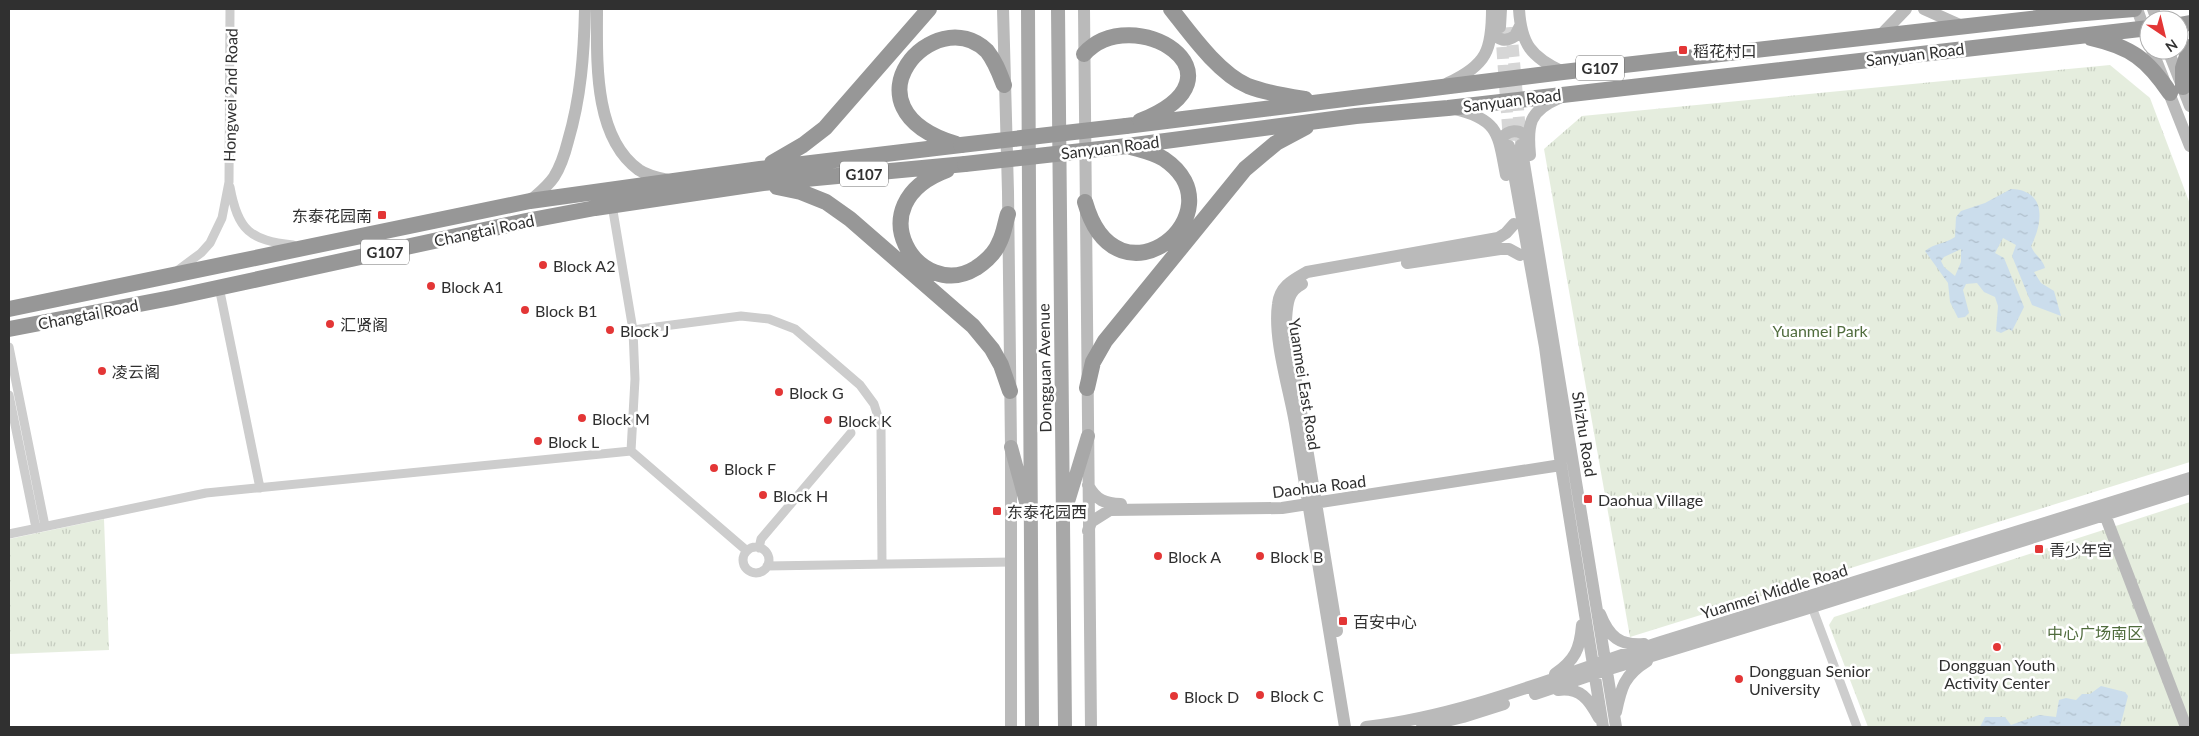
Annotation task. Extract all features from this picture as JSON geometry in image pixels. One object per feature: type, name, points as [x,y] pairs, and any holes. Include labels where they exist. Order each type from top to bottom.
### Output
[{"type":"highway","points":[[761,176],[825,128],[930,9]]},
{"type":"highway","name":"Sanyuan Road","points":[[960,145],[2078,11],[2135,9]]},
{"type":"highway","points":[[1164,13],[1225,70],[1247,86],[1322,102]]},
{"type":"highway","points":[[1126,126],[1144,119],[1171,102],[1188,76],[1189,61],[1185,47],[1169,25],[1164,13]]},
{"type":"highway","points":[[1084,54],[1092,37],[1109,22]]},
{"type":"highway","name":"Sanyuan Road","points":[[966,164],[1321,121],[2139,30]]},
{"type":"highway","points":[[960,145],[927,132],[916,124],[906,112],[899,85],[901,72],[914,50],[924,43],[946,34],[959,34],[970,38],[986,50],[996,63],[1004,85]]},
{"type":"highway","points":[[2079,36],[2109,42],[2132,51],[2176,90],[2190,47]]},
{"type":"highway","points":[[1086,388],[1093,362],[1104,341],[1245,169],[1276,143],[1321,121]]},
{"type":"highway","name":"Changtai Road","points":[[9,329],[219,287],[526,221],[761,176],[960,145]]},
{"type":"highway","points":[[1085,202],[1096,231],[1114,248],[1124,252],[1137,253],[1153,250],[1167,243],[1178,233],[1185,222],[1189,208],[1184,182],[1175,168],[1162,158],[1127,146]]},
{"type":"highway","name":"Changtai Road","points":[[9,309],[530,201],[671,181],[966,164]]},
{"type":"highway","points":[[966,164],[925,180],[911,194],[902,209],[900,230],[905,246],[912,255],[934,271],[948,275],[967,274],[985,263],[999,244],[1008,214]]},
{"type":"highway","points":[[761,176],[826,202],[850,219],[973,326],[992,349],[1001,365],[1010,391]]},
{"type":"main road","name":"Dongguan Avenue","points":[[1028,9],[1032,727]]},
{"type":"main road","name":"Dongguan Avenue","points":[[1058,9],[1065,727]]},
{"type":"main road","points":[[1063,520],[1088,436]]},
{"type":"main road","points":[[1011,447],[1032,522]]},
{"type":"street","name":"Hongwei 2nd Road","points":[[229,182],[230,9]]},
{"type":"street","points":[[530,201],[555,176],[572,129],[579,97],[584,58],[585,9]]},
{"type":"street","points":[[597,9],[597,59],[602,102],[608,126],[625,158],[641,171],[671,181]]},
{"type":"street","points":[[1003,9],[1011,447],[1011,727]]},
{"type":"street","points":[[1084,9],[1086,388],[1091,727]]},
{"type":"street","points":[[1492,9],[1506,28],[1525,41],[1533,53],[1544,63],[1563,72]]},
{"type":"street","points":[[1500,9],[1506,28]]},
{"type":"street","points":[[1506,28],[1511,9]]},
{"type":"street","points":[[1438,88],[1466,75],[1478,65],[1519,9]]},
{"type":"street","points":[[1880,36],[1906,9]]},
{"type":"street","points":[[1924,9],[1962,26]]},
{"type":"street","points":[[2158,60],[2176,90],[2190,106]]},
{"type":"street","points":[[2170,60],[2190,146]]},
{"type":"street","points":[[1551,361],[1537,348],[1514,224],[1515,142],[1534,114],[1548,103],[1567,94]]},
{"type":"street","points":[[1448,108],[1482,118],[1494,130],[1515,142]]},
{"type":"street","name":"Shizhu Road","points":[[1515,142],[1599,667],[1602,726]]},
{"type":"street","points":[[229,182],[233,205],[238,218],[249,232],[258,239],[310,248]]},
{"type":"street","points":[[168,276],[201,253],[210,243],[222,218],[229,182]]},
{"type":"street","points":[[612,205],[633,330],[635,387],[631,452]]},
{"type":"street","name":"Yuanmei East Road","points":[[1353,727],[1312,501],[1276,323],[1278,302],[1283,289],[1293,280],[1307,272],[1498,238],[1506,233],[1514,224]]},
{"type":"street","name":"Yuanmei East Road","points":[[1344,727],[1286,320],[1287,302],[1291,293],[1298,286],[1310,280],[1500,249],[1509,249],[1520,255]]},
{"type":"street","points":[[219,287],[260,488]]},
{"type":"street","points":[[633,330],[741,316],[769,318],[795,329],[860,385],[874,404],[881,426],[882,564]]},
{"type":"street","points":[[9,347],[41,527]]},
{"type":"street","name":"Shizhu Road","points":[[1551,361],[1560,461],[1589,603]]},
{"type":"street","points":[[9,395],[41,527]]},
{"type":"street","points":[[758,548],[761,539],[851,433]]},
{"type":"street","points":[[9,534],[206,493],[631,452],[748,551]]},
{"type":"street","name":"Daohua Road","points":[[1088,531],[1092,522],[1098,516],[1110,510],[1273,508],[1560,461]]},
{"type":"street","name":"Yuanmei Middle Road","points":[[1661,648],[1812,607],[2103,510],[2190,478]]},
{"type":"street","name":"Daohua Road","points":[[1088,485],[1098,499],[1108,504],[1281,503],[1312,501]]},
{"type":"street","name":"Yuanmei Middle Road","points":[[1422,727],[1463,718],[1599,667],[2103,510],[2190,488]]},
{"type":"street","points":[[2103,510],[2186,727]]},
{"type":"street","points":[[758,548],[748,551],[744,557],[746,568],[757,573],[767,566],[1011,562]]},
{"type":"street","points":[[758,548],[767,555],[767,566]]},
{"type":"street","points":[[1589,603],[1615,639],[1629,645],[1661,648]]},
{"type":"street","points":[[1544,687],[1570,662],[1579,648],[1589,603]]},
{"type":"street","points":[[1812,607],[1857,727]]},
{"type":"street","points":[[1615,723],[1625,680],[1633,670],[1661,648]]},
{"type":"street","name":"Shizhu Road","points":[[1599,667],[1615,723]]},
{"type":"street","points":[[1544,687],[1570,688],[1577,691],[1594,708],[1602,726]]},
{"type":"street","name":"Yuanmei Middle Road","points":[[1366,727],[1460,708],[1544,687]]},
{"type":"street","points":[[1091,711],[1099,727]]},
{"type":"green space","name":"Yuanmei Park","points":[[2110,65],[2150,98],[2190,204],[2190,462],[1630,637],[1544,149],[1582,116]]},
{"type":"green space","name":"中心广场南区","points":[[2190,502],[2190,727],[1868,727],[1829,625],[1834,617]]},
{"type":"green space","points":[[104,519],[109,650],[9,654],[9,539]]},
{"type":"water","points":[[2011,189],[2023,191],[2031,195],[2036,201],[2039,209],[2038,228],[2031,246],[2045,268],[2034,272],[2041,283],[2054,291],[2061,316],[2032,305],[2012,256],[2016,245],[2003,238],[1995,253],[2004,258],[2024,307],[2012,331],[2009,329],[2001,333],[1996,331],[1998,306],[1995,297],[1984,292],[1977,283],[1966,284],[1963,290],[1969,313],[1965,317],[1958,318],[1950,302],[1948,283],[1925,251],[1932,246],[1955,237],[1956,217],[1961,211],[1985,203]],"holes":[[[1961,249],[1961,262],[1955,276],[1944,267],[1941,261],[1944,257]]]},
{"type":"water","points":[[2101,686],[2125,692],[2128,696],[2120,727],[1980,727],[1985,717],[2005,717],[2011,725],[2039,715],[2056,717],[2059,700],[2066,698],[2076,700],[2082,694],[2090,694]]},
{"type":"tunnel","points":[[1511,27],[1521,143]]},
{"type":"tunnel","points":[[1501,29],[1509,141]]},
{"type":"place","name":"稻花村口","points":[[1683,50]]},
{"type":"place","name":"东泰花园南","points":[[382,215]]},
{"type":"place","name":"Block A2","points":[[543,265]]},
{"type":"place","name":"Block A1","points":[[431,286]]},
{"type":"place","name":"Block B1","points":[[525,310]]},
{"type":"place","name":"汇贤阁","points":[[330,324]]},
{"type":"place","name":"Block J","points":[[610,330]]},
{"type":"place","name":"凌云阁","points":[[102,371]]},
{"type":"place","name":"Block G","points":[[779,392]]},
{"type":"place","name":"Block M","points":[[582,418]]},
{"type":"place","name":"Block K","points":[[828,420]]},
{"type":"place","name":"Block L","points":[[538,441]]},
{"type":"place","name":"Block F","points":[[714,468]]},
{"type":"place","name":"Block H","points":[[763,495]]},
{"type":"place","name":"Daohua Village","points":[[1588,499]]},
{"type":"place","name":"东泰花园西","points":[[997,511]]},
{"type":"place","name":"青少年宫","points":[[2039,549]]},
{"type":"place","name":"Block A","points":[[1158,556]]},
{"type":"place","name":"Block B","points":[[1260,556]]},
{"type":"place","name":"百安中心","points":[[1343,621]]},
{"type":"place","name":"Dongguan Youth Activity Center","points":[[1997,647]]},
{"type":"place","name":"Dongguan Senior University","points":[[1739,679]]},
{"type":"place","name":"Block C","points":[[1260,695]]},
{"type":"place","name":"Block D","points":[[1174,696]]}]
